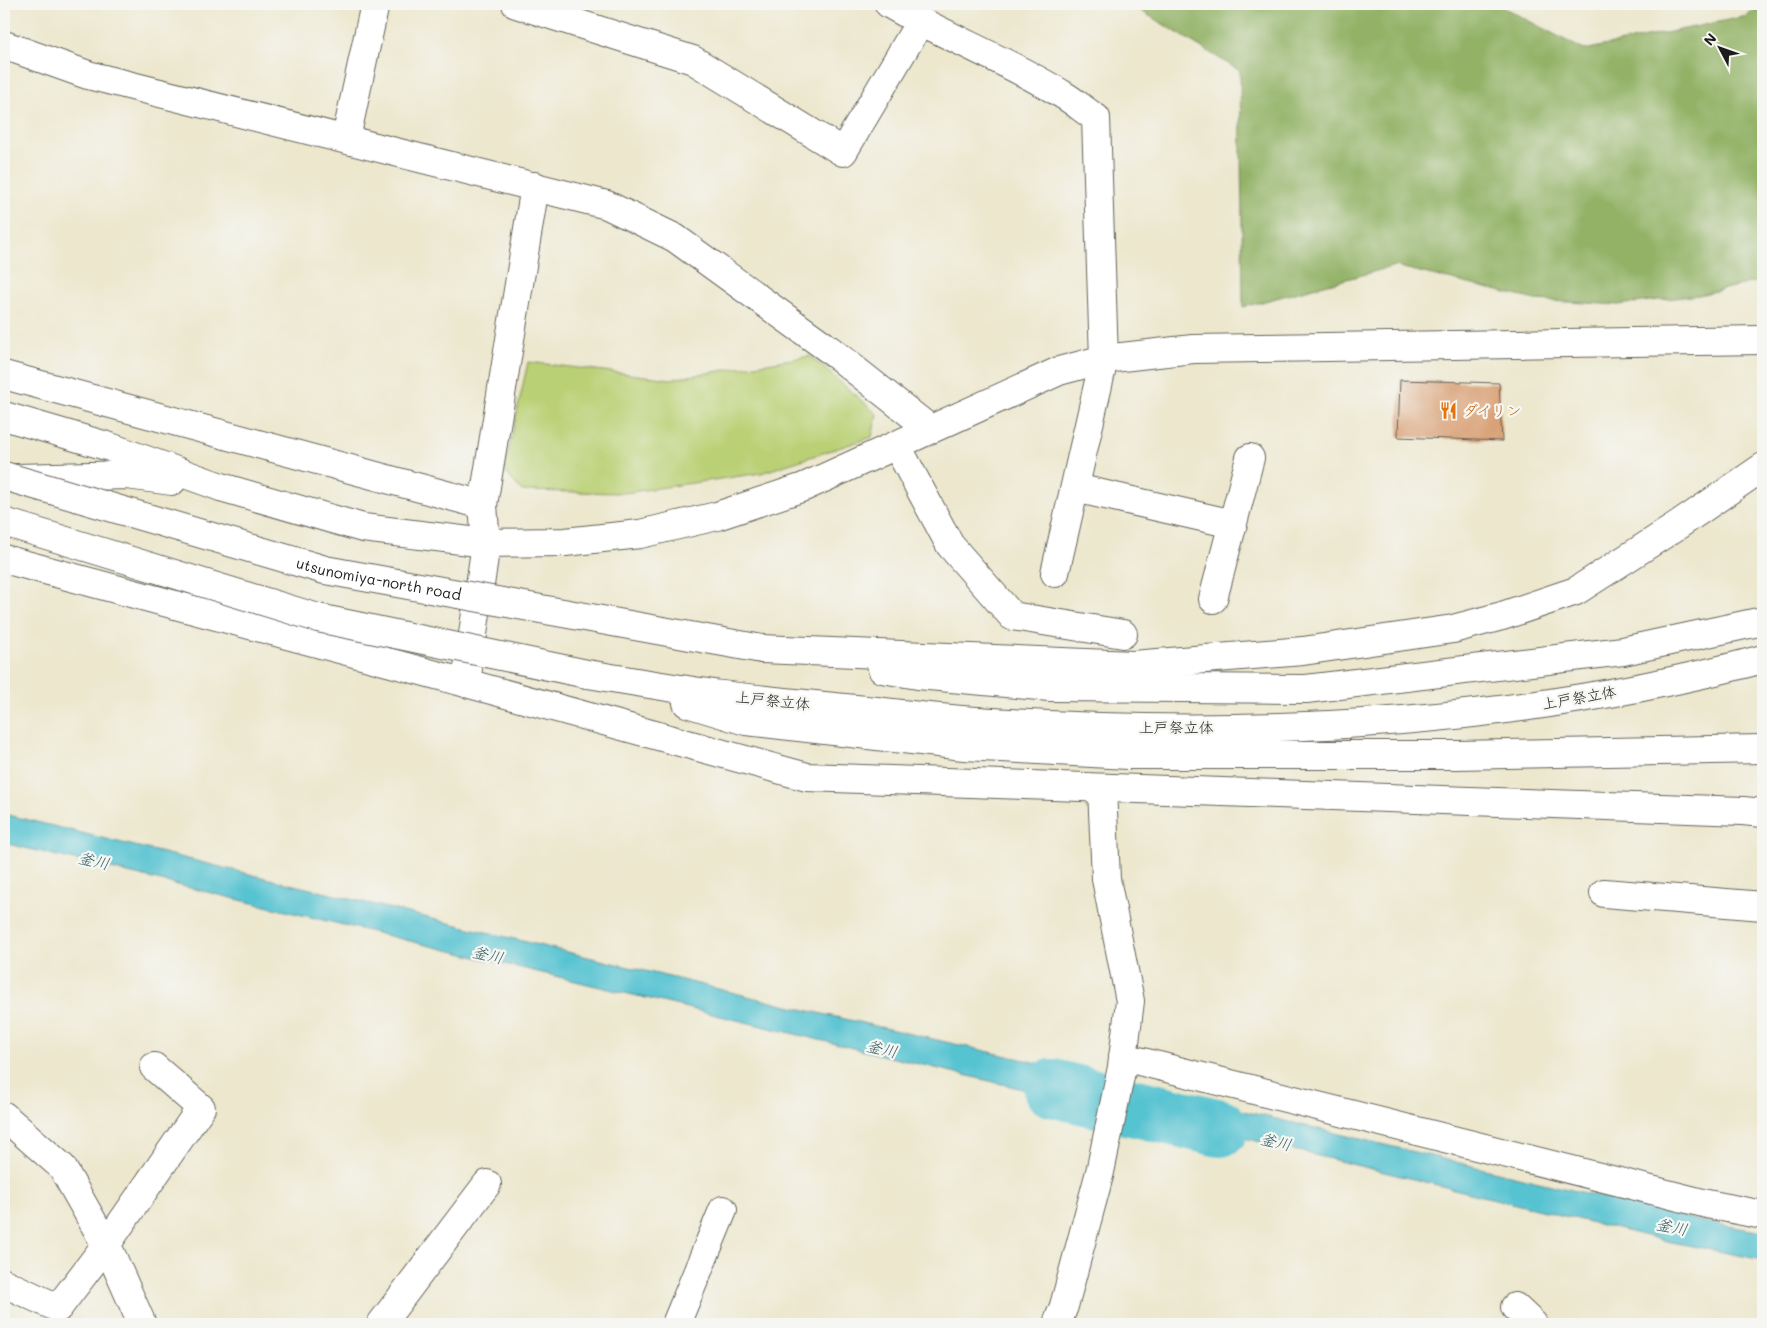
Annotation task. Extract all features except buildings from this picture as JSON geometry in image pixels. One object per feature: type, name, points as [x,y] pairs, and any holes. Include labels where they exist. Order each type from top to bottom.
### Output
[{"type":"main road","points":[[346,138],[375,4]]},
{"type":"main road","points":[[516,4],[693,60],[843,152],[920,22]]},
{"type":"main road","points":[[889,4],[920,22],[1024,73],[1065,96],[1096,118],[1104,359],[1055,573]]},
{"type":"main road","points":[[4,45],[88,74],[607,204],[676,238],[830,350],[930,429]]},
{"type":"main road","points":[[466,683],[486,543],[483,505],[535,186]]},
{"type":"main road","points":[[4,416],[110,446],[221,487],[363,528],[486,543],[565,542],[640,534],[708,518],[804,488],[1060,371],[1104,359],[1193,349],[1763,340]]},
{"type":"main road","points":[[4,375],[483,505]]},
{"type":"main road","points":[[897,446],[950,545],[1012,616],[1123,634]]},
{"type":"main road","points":[[1213,600],[1250,458]]},
{"type":"main road","points":[[762,649],[1133,665],[1303,651],[1453,628],[1502,616],[1576,591],[1677,526],[1763,467]]},
{"type":"main road","points":[[4,478],[127,475],[221,487]]},
{"type":"main road","name":"utsunomiya-north road","points":[[4,478],[325,570],[762,649]]},
{"type":"main road","points":[[1075,488],[1233,524]]},
{"type":"main road","points":[[4,522],[318,618],[587,674],[746,721],[964,746],[1128,755],[1456,755],[1763,749]]},
{"type":"main road","points":[[4,559],[807,777],[1763,813]]},
{"type":"main road","points":[[762,649],[918,675],[1050,687],[1306,689],[1623,651],[1763,621]]},
{"type":"main road","name":"上戸祭立体","points":[[587,674],[720,694],[976,721],[1130,727],[1304,727],[1451,715],[1569,700],[1763,660]]},
{"type":"main road","points":[[1679,751],[1763,741]]},
{"type":"main road","points":[[1057,1324],[1064,1306],[1100,1172],[1122,1062],[1130,1001],[1106,879],[1102,789]]},
{"type":"main road","points":[[1604,892],[1763,906]]},
{"type":"main road","points":[[1122,1062],[1688,1199],[1763,1215]]},
{"type":"main road","points":[[4,1283],[58,1308],[106,1245],[202,1108],[154,1067]]},
{"type":"main road","points":[[4,1116],[62,1167],[106,1245],[142,1324]]},
{"type":"main road","points":[[382,1324],[487,1184]]},
{"type":"main road","points":[[676,1324],[723,1210]]},
{"type":"green space","points":[[1130,4],[1497,4],[1584,50],[1747,16],[1763,4],[1763,280],[1699,295],[1618,305],[1535,300],[1395,266],[1243,307],[1240,71]]},
{"type":"green space","points":[[810,356],[877,414],[872,437],[761,473],[624,493],[522,491],[504,471],[528,362],[671,379]]},
{"type":"water","points":[[4,814],[788,1006],[1108,1079],[1101,1108],[4,843]]},
{"type":"water","points":[[1148,1088],[1705,1222],[1763,1232],[1763,1260],[1667,1241],[1142,1113]]},
{"type":"waterway","name":"釜川","points":[[1052,1088],[1220,1128]]},
{"type":"place","name":"ダイリン","points":[[1449,410]]}]
